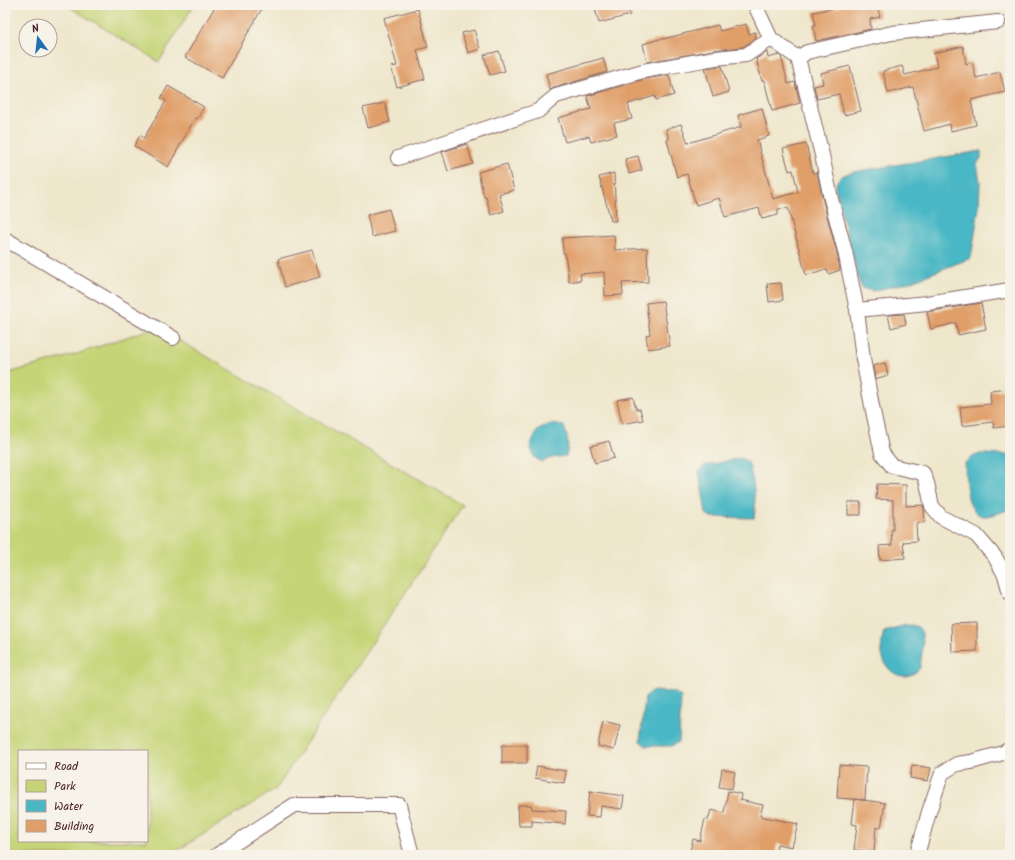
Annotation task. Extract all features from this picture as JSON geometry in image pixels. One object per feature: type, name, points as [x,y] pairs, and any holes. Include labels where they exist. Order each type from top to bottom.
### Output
[{"type":"street","points":[[755,5],[771,39],[798,58],[822,155],[831,199],[845,251],[857,310],[863,359],[882,453],[892,466],[923,473],[927,483],[932,506],[942,517],[976,535],[995,557],[1005,575],[1010,593]]},
{"type":"street","points":[[798,58],[806,52],[892,32],[998,22]]},
{"type":"street","points":[[398,158],[538,111],[556,96],[644,70],[715,58],[746,55],[771,39]]},
{"type":"street","points":[[5,239],[173,338]]},
{"type":"street","points":[[857,310],[927,303],[1010,290]]},
{"type":"street","points":[[917,855],[942,773],[956,764],[972,762],[1003,753],[1010,749]]},
{"type":"street","points":[[217,855],[294,805],[400,805],[412,855]]},
{"type":"green space","points":[[66,5],[194,5],[159,62]]},
{"type":"green space","points":[[156,327],[463,505],[276,789],[170,855],[5,855],[5,374],[77,354]]},
{"type":"water","points":[[981,151],[981,158],[977,164],[980,182],[979,208],[971,258],[909,282],[872,291],[862,288],[835,187],[839,178],[853,172]]},
{"type":"water","points":[[552,424],[564,426],[568,441],[566,456],[551,458],[542,462],[534,457],[530,445],[538,430]]},
{"type":"water","points":[[980,454],[1010,455],[1010,509],[993,515],[983,516],[972,508],[967,494],[965,463],[972,457]]},
{"type":"water","points":[[741,458],[748,462],[751,475],[755,498],[754,518],[709,517],[706,513],[699,471],[704,466]]},
{"type":"water","points":[[912,625],[919,628],[922,636],[920,668],[911,675],[900,676],[891,671],[885,663],[882,653],[883,634],[884,631]]},
{"type":"water","points":[[651,691],[673,692],[681,697],[679,742],[671,746],[646,746],[640,741],[645,698]]},
{"type":"building","points":[[216,5],[264,5],[222,78],[185,57]]},
{"type":"building","points":[[594,5],[628,5],[630,15],[599,23]]},
{"type":"building","points":[[840,5],[877,5],[880,17],[870,19],[871,29],[816,41],[813,25],[816,25],[813,12],[840,7]]},
{"type":"building","points":[[418,9],[428,47],[417,50],[425,79],[397,87],[391,67],[397,66],[384,18]]},
{"type":"building","points":[[746,24],[749,34],[755,32],[756,38],[743,47],[714,50],[647,62],[643,44],[718,25],[720,31]]},
{"type":"building","points":[[474,30],[480,49],[468,53],[462,33]]},
{"type":"building","points":[[963,46],[966,64],[972,62],[976,78],[1000,72],[1005,92],[971,100],[976,125],[951,131],[950,124],[924,131],[913,87],[888,93],[883,71],[902,66],[905,75],[937,67],[934,53]]},
{"type":"building","points":[[499,51],[505,71],[490,75],[484,55]]},
{"type":"building","points":[[767,52],[768,58],[779,55],[781,56],[788,84],[795,82],[800,103],[772,111],[764,80],[762,81],[756,59]]},
{"type":"building","points":[[603,58],[607,72],[550,90],[546,74]]},
{"type":"building","points":[[722,66],[729,92],[713,97],[705,68]]},
{"type":"building","points":[[850,66],[861,111],[844,115],[839,94],[817,99],[814,86],[823,84],[821,73]]},
{"type":"building","points":[[669,75],[674,95],[656,100],[655,96],[628,104],[632,119],[614,123],[617,135],[591,142],[589,136],[565,142],[558,118],[591,109],[587,96],[645,79]]},
{"type":"building","points":[[168,86],[204,107],[197,119],[195,118],[168,167],[134,146],[140,135],[144,138],[166,101],[161,98]]},
{"type":"building","points":[[385,103],[390,122],[368,128],[363,108]]},
{"type":"building","points":[[762,108],[769,136],[757,140],[773,199],[798,192],[793,170],[789,171],[783,149],[806,144],[813,173],[817,172],[840,270],[829,274],[827,269],[806,275],[788,208],[778,209],[778,215],[762,219],[759,208],[725,217],[719,198],[696,205],[687,174],[677,177],[667,140],[669,139],[666,129],[681,124],[688,143],[741,127],[738,115]]},
{"type":"building","points":[[467,144],[473,164],[448,171],[442,152]]},
{"type":"building","points":[[638,156],[642,170],[629,174],[625,159]]},
{"type":"building","points":[[507,164],[514,190],[499,194],[504,211],[491,215],[486,197],[484,197],[478,172]]},
{"type":"building","points":[[614,173],[616,221],[611,221],[599,177]]},
{"type":"building","points":[[389,209],[395,231],[372,237],[367,215]]},
{"type":"building","points":[[614,235],[615,250],[647,248],[648,282],[622,283],[623,295],[605,296],[604,272],[580,274],[581,280],[569,282],[565,253],[563,253],[562,238]]},
{"type":"building","points":[[312,250],[320,277],[285,287],[278,259]]},
{"type":"building","points":[[781,283],[783,300],[769,302],[767,284]]},
{"type":"building","points":[[663,301],[670,346],[648,349],[646,335],[650,334],[646,303]]},
{"type":"building","points":[[981,303],[986,329],[958,335],[956,323],[931,329],[927,312]]},
{"type":"building","points":[[904,314],[906,324],[891,328],[888,315]]},
{"type":"building","points":[[885,363],[888,375],[875,379],[873,366]]},
{"type":"building","points":[[1010,389],[1010,426],[994,428],[993,422],[962,426],[960,407],[991,404],[990,391]]},
{"type":"building","points":[[633,397],[636,409],[640,409],[643,420],[622,424],[617,400]]},
{"type":"building","points":[[609,441],[614,458],[595,463],[590,446]]},
{"type":"building","points":[[877,484],[906,485],[906,506],[923,505],[925,522],[916,523],[917,541],[903,542],[905,558],[880,560],[879,546],[892,545],[891,530],[893,530],[893,500],[876,499]]},
{"type":"building","points":[[848,502],[861,502],[861,515],[848,515]]},
{"type":"building","points":[[977,623],[977,651],[952,652],[951,624]]},
{"type":"building","points":[[603,721],[620,725],[614,750],[598,746]]},
{"type":"building","points":[[502,745],[527,745],[527,763],[502,763]]},
{"type":"building","points":[[839,765],[867,767],[865,800],[837,798]]},
{"type":"building","points":[[912,765],[931,768],[928,781],[910,778]]},
{"type":"building","points":[[537,766],[566,771],[564,783],[535,778]]},
{"type":"building","points":[[722,769],[735,772],[732,789],[719,787]]},
{"type":"building","points":[[590,791],[624,796],[622,809],[601,806],[600,817],[587,816]]},
{"type":"building","points":[[728,791],[741,794],[740,800],[763,805],[760,816],[798,824],[792,847],[777,844],[775,855],[689,855],[693,839],[700,841],[705,819],[708,820],[711,810],[724,813]]},
{"type":"building","points":[[855,799],[885,803],[881,828],[876,827],[874,852],[854,850],[857,825],[852,824]]},
{"type":"building","points":[[518,805],[531,805],[532,809],[566,811],[565,824],[532,821],[532,826],[519,826]]}]
